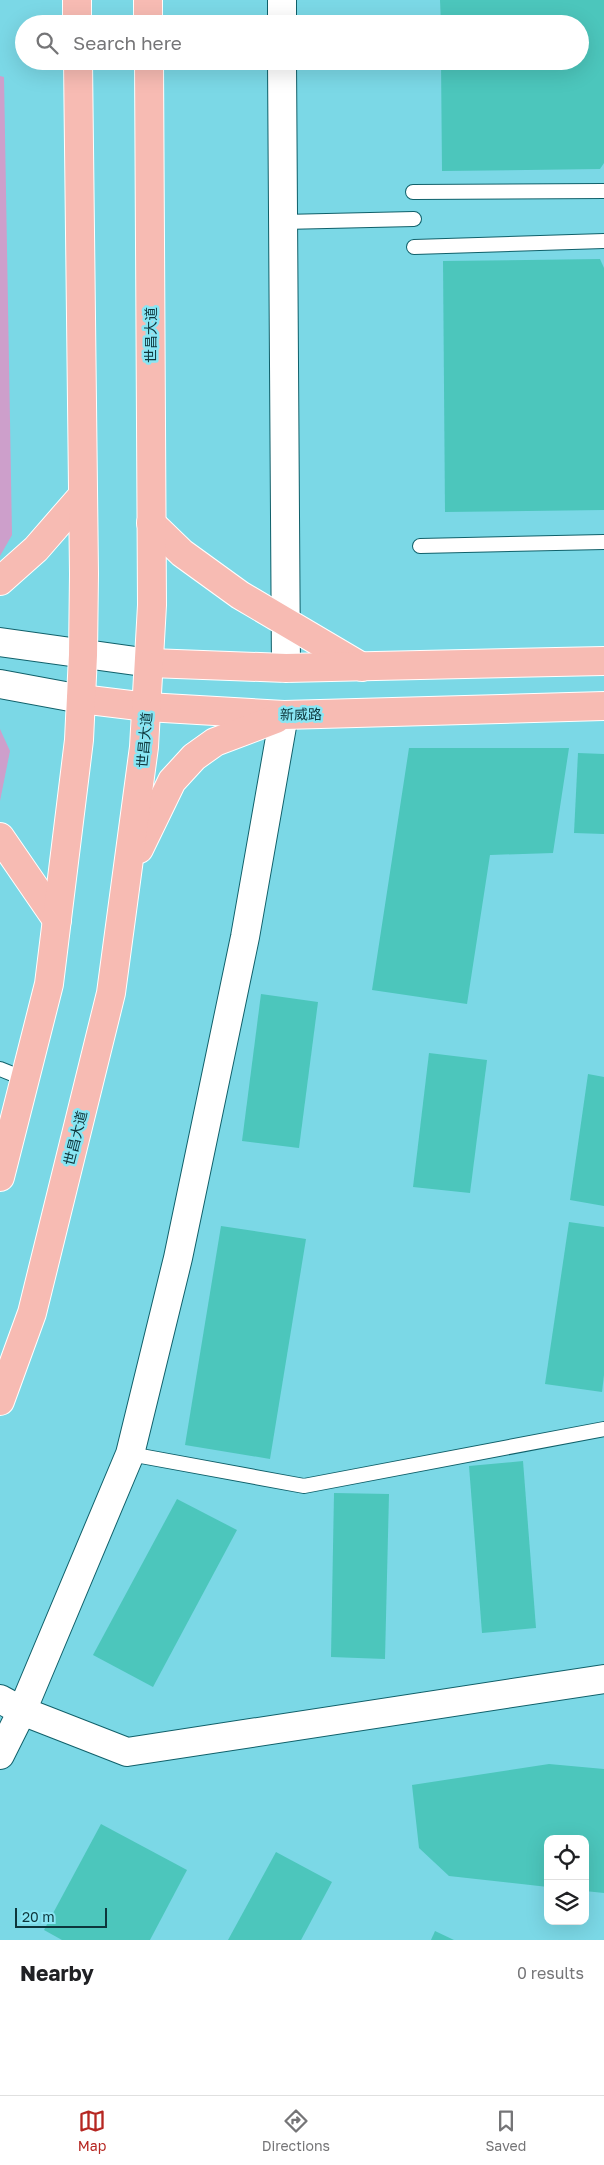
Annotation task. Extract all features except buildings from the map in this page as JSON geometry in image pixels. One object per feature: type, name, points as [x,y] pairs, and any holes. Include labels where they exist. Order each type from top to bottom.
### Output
[{"type":"main road","points":[[77,0],[77,15]]},
{"type":"main road","points":[[148,0],[148,15]]},
{"type":"main road","points":[[0,1177],[49,984],[79,740],[83,655],[83,495],[78,70]]},
{"type":"main road","name":"世昌大道","points":[[0,1402],[32,1313],[111,993],[125,880],[140,784],[150,663],[149,70]]},
{"type":"main road","points":[[0,581],[36,549],[83,495]]},
{"type":"main road","points":[[151,524],[182,553],[240,595],[362,667]]},
{"type":"main road","points":[[150,663],[286,668],[604,661]]},
{"type":"main road","name":"新威路","points":[[81,700],[147,707],[284,715],[604,706]]},
{"type":"main road","points":[[125,880],[172,781],[194,757],[215,742],[284,715]]},
{"type":"main road","points":[[0,838],[57,920]]},
{"type":"street","points":[[282,0],[282,15]]},
{"type":"street","points":[[282,70],[286,668]]},
{"type":"street","points":[[0,642],[150,663]]},
{"type":"street","name":"新威路","points":[[0,684],[81,700]]},
{"type":"street","points":[[0,1755],[11,1705],[130,1454],[188,1210],[244,937],[284,715]]},
{"type":"street","points":[[11,1705],[127,1752],[604,1679]]},
{"type":"lane","points":[[413,192],[604,191]]},
{"type":"lane","points":[[283,222],[414,219]]},
{"type":"lane","points":[[414,247],[604,241]]},
{"type":"lane","points":[[420,546],[604,542]]},
{"type":"lane","points":[[0,1069],[25,1079]]},
{"type":"lane","points":[[130,1454],[304,1486],[604,1429]]},
{"type":"shaded area","points":[[0,76],[4,77],[12,535],[0,556]]},
{"type":"shaded area","points":[[0,729],[10,751],[0,801]]}]
